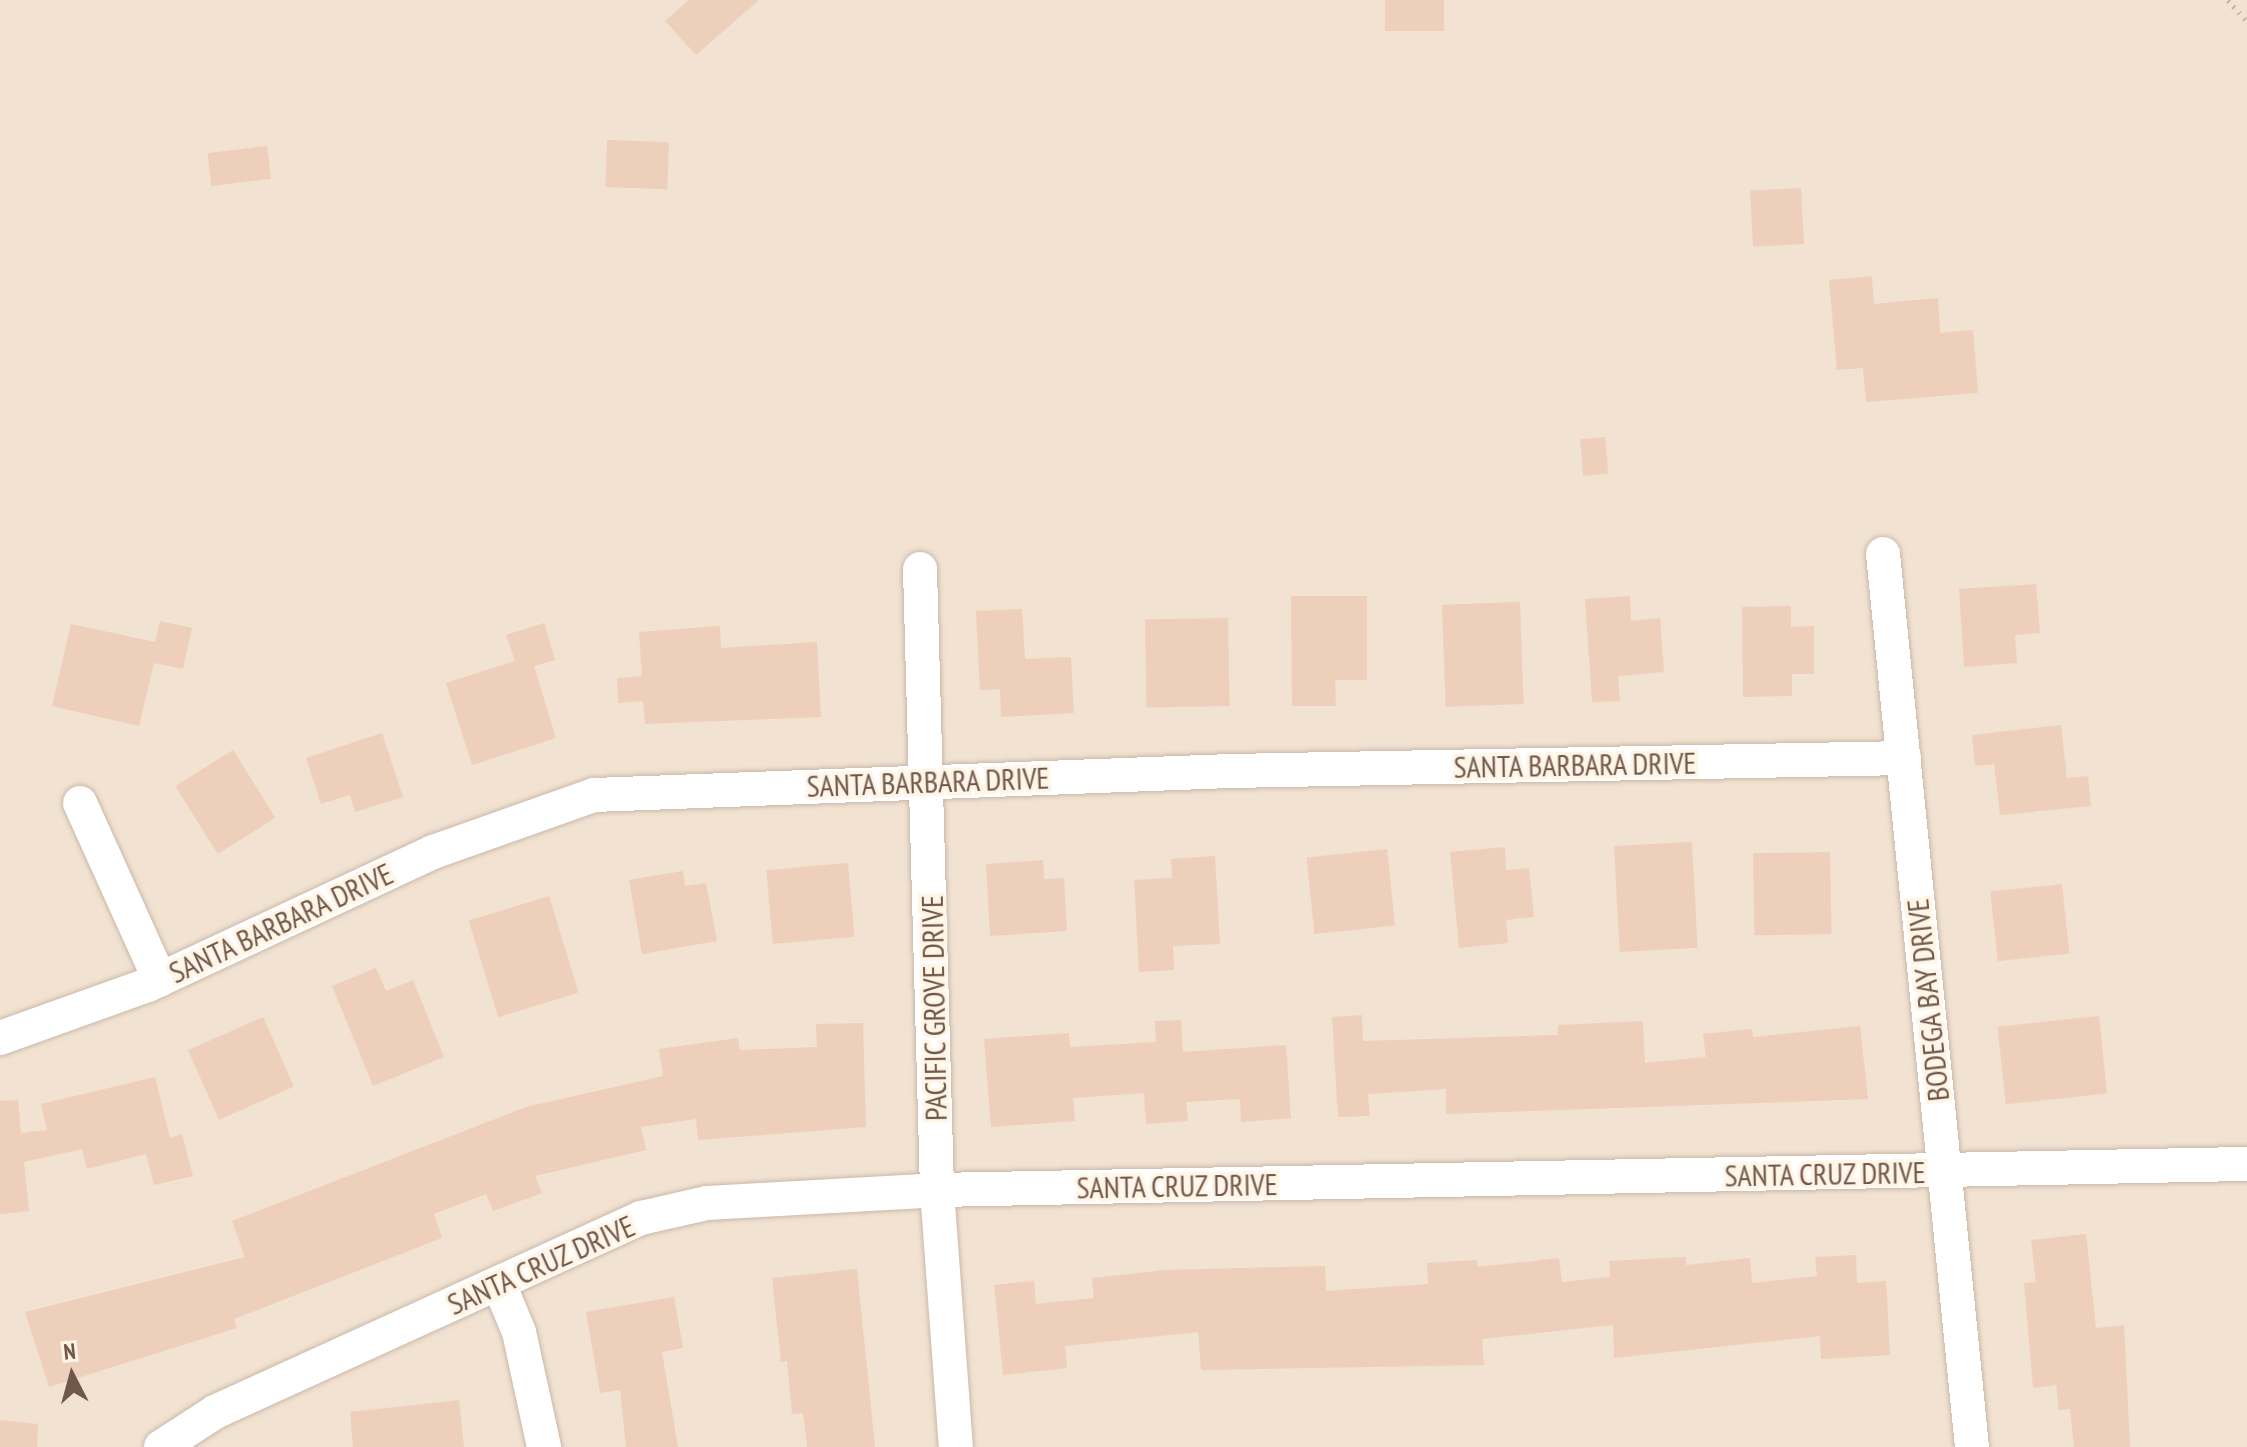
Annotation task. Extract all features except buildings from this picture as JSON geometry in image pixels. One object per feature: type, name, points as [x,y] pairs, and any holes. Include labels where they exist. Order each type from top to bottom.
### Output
[{"type":"street","name":"BODEGA BAY DRIVE","points":[[1883,554],[1972,1447]]},
{"type":"street","name":"PACIFIC GROVE DRIVE","points":[[920,569],[929,783],[937,1190],[956,1447]]},
{"type":"street","name":"SANTA BARBARA DRIVE","points":[[0,1038],[160,980],[433,852],[594,795],[929,783],[1904,758]]},
{"type":"street","points":[[80,803],[160,980]]},
{"type":"street","name":"SANTA CRUZ DRIVE","points":[[161,1447],[215,1412],[641,1218],[707,1203],[937,1190],[2247,1164]]},
{"type":"street","points":[[499,1284],[530,1374],[544,1447]]},
{"type":"path","points":[[2228,0],[2247,22]]},
{"type":"shaded area","points":[[0,0],[2247,0],[2247,1447],[0,1447]]}]
